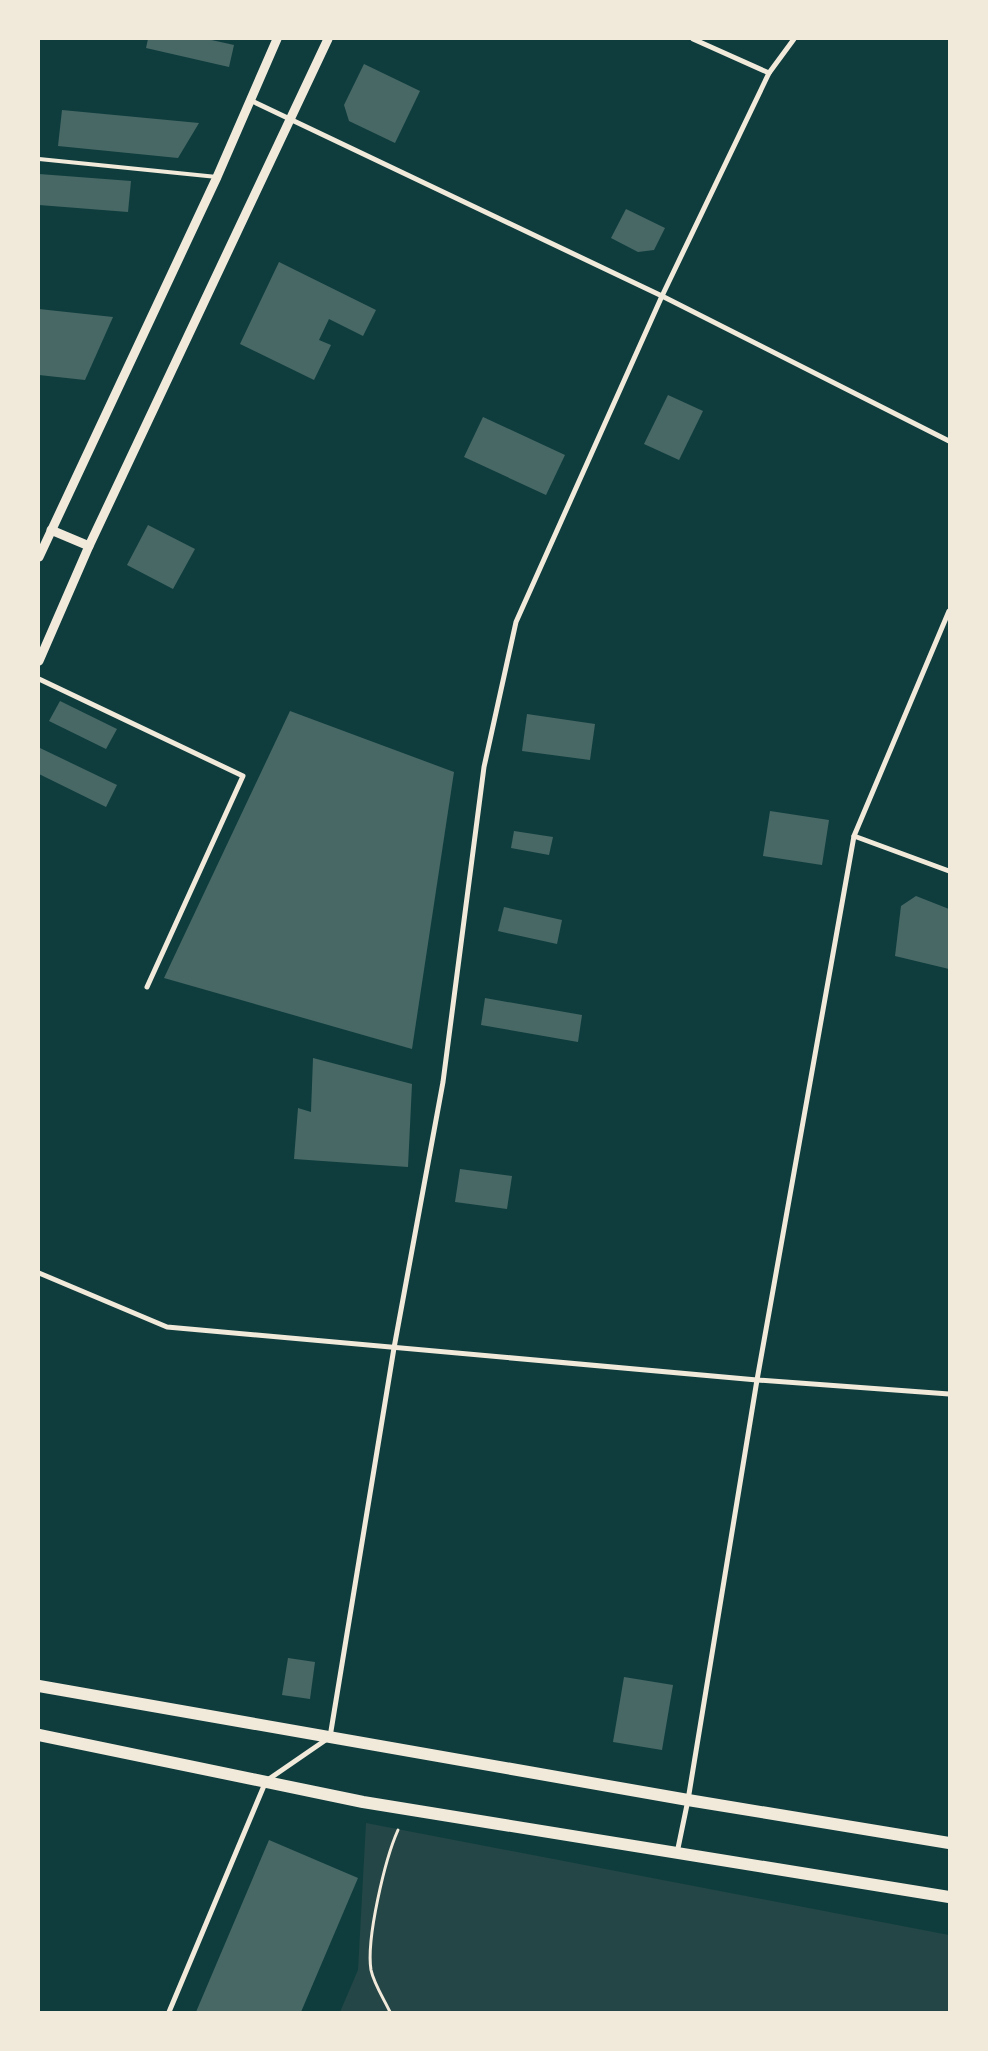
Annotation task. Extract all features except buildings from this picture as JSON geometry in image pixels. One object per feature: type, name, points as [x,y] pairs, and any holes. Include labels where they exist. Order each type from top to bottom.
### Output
[{"type":"main road","points":[[39,1686],[688,1800],[949,1843]]},
{"type":"main road","points":[[39,1735],[363,1802],[949,1897]]},
{"type":"street","points":[[39,558],[217,177],[277,39]]},
{"type":"street","points":[[39,661],[89,546],[328,39]]},
{"type":"street","points":[[692,39],[769,73]]},
{"type":"street","points":[[169,2012],[266,1782],[330,1737],[394,1348],[442,1082],[484,767],[516,622],[662,296],[769,73],[794,39]]},
{"type":"street","points":[[250,100],[662,296],[949,441]]},
{"type":"street","points":[[51,530],[89,546]]},
{"type":"street","points":[[677,1853],[688,1800],[757,1380],[854,836],[949,611]]},
{"type":"street","points":[[39,679],[243,776],[147,986]]},
{"type":"street","points":[[854,836],[949,870]]},
{"type":"street","points":[[39,1273],[167,1328],[757,1380],[949,1394]]},
{"type":"lane","points":[[39,159],[217,177]]},
{"type":"path","points":[[390,2012],[372,1973],[369,1956],[379,1897],[391,1846],[400,1825]]},
{"type":"shaded area","points":[[366,1823],[949,1935],[949,2012],[340,2012],[358,1970]]}]
